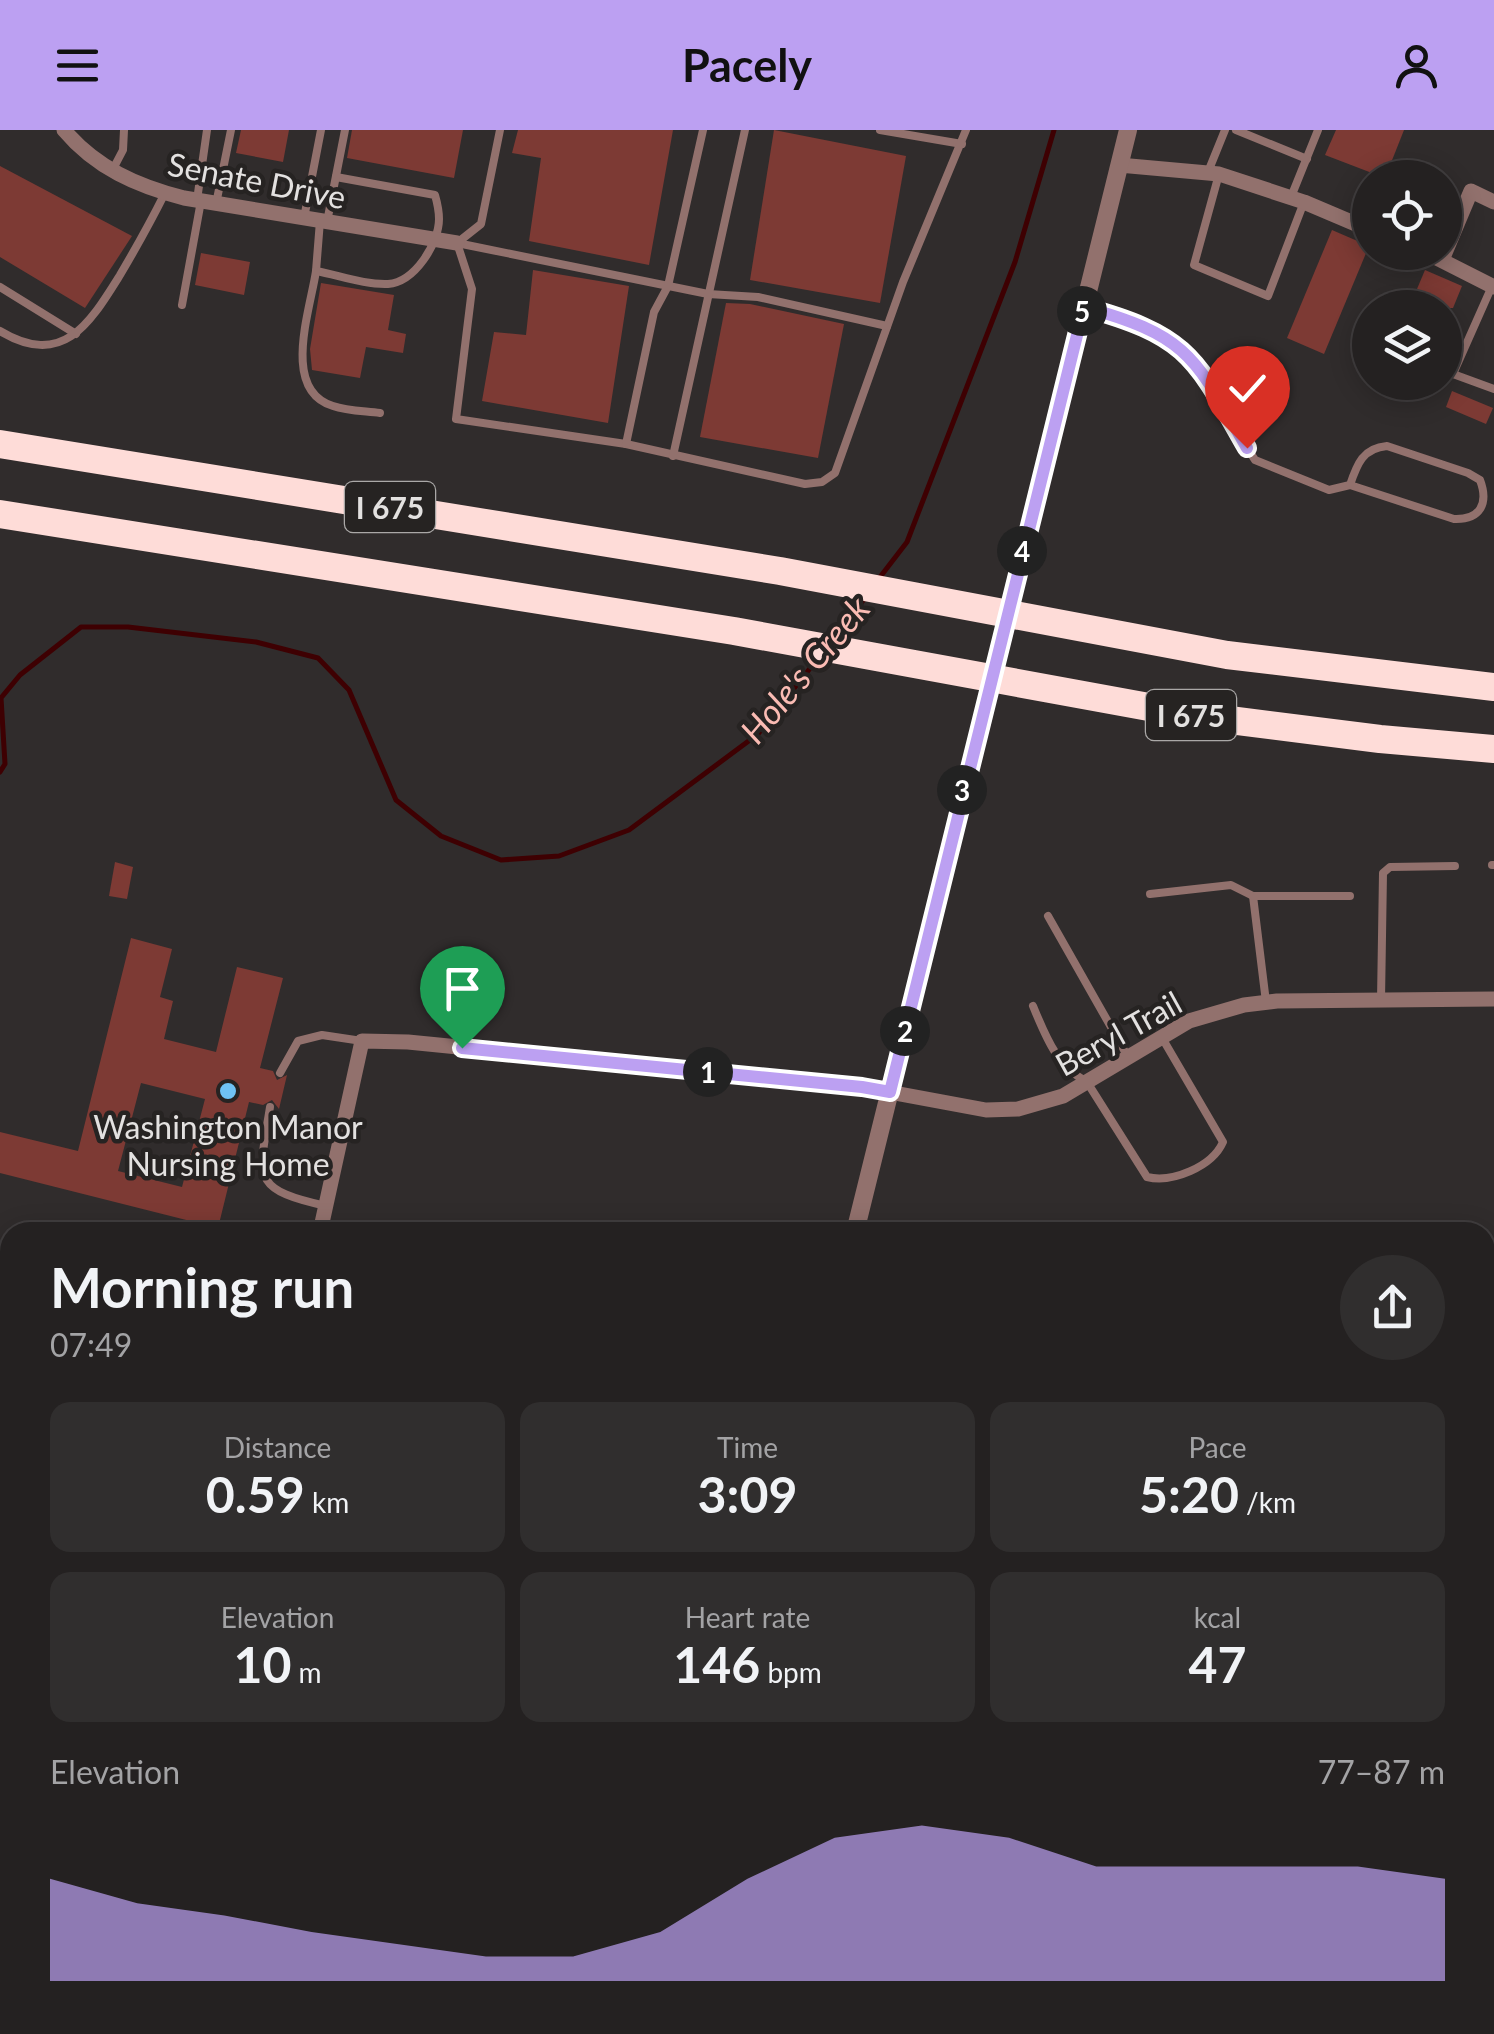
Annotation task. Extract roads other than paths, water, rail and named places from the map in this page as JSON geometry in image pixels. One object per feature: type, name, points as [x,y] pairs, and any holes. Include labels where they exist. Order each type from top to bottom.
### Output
[{"type":"highway","name":"I 675","points":[[0,444],[780,571],[1227,655],[1494,687]]},
{"type":"highway","name":"I 675","points":[[0,514],[734,630],[1198,716],[1494,749]]},
{"type":"street","name":"Senate Drive","points":[[64,130],[112,171],[165,193],[458,244]]},
{"type":"street","points":[[858,1222],[1128,130]]},
{"type":"street","points":[[1120,165],[1213,174],[1297,200],[1352,223]]},
{"type":"street","points":[[1462,211],[1470,191],[1494,202]]},
{"type":"street","points":[[1461,270],[1493,287]]},
{"type":"street","name":"Beryl Trail","points":[[362,1041],[408,1042],[862,1087],[962,1108],[1018,1108],[1063,1096],[1161,1036],[1216,1011],[1266,1002],[1494,999]]},
{"type":"street","points":[[322,1222],[362,1041]]},
{"type":"lane","points":[[112,171],[122,150],[124,130]]},
{"type":"lane","points":[[204,202],[207,130]]},
{"type":"lane","points":[[182,305],[204,202],[231,130]]},
{"type":"lane","points":[[304,218],[321,130]]},
{"type":"lane","points":[[344,130],[324,221],[302,378],[307,388],[332,406],[380,413]]},
{"type":"lane","points":[[458,244],[481,224],[500,130]]},
{"type":"lane","points":[[626,444],[654,312],[668,286],[703,130]]},
{"type":"lane","points":[[673,456],[745,130]]},
{"type":"lane","points":[[880,130],[962,144]]},
{"type":"lane","points":[[458,244],[472,289],[456,419],[626,444],[804,484],[822,482],[835,473],[887,326],[966,130]]},
{"type":"lane","points":[[1225,130],[1194,264],[1268,296],[1306,159],[1318,130]]},
{"type":"lane","points":[[1236,130],[1306,159]]},
{"type":"lane","points":[[316,272],[388,284],[417,268],[436,240],[436,195],[336,177]]},
{"type":"lane","points":[[0,331],[32,346],[76,334],[91,322],[165,193]]},
{"type":"lane","points":[[458,244],[708,294],[758,297],[887,326]]},
{"type":"lane","points":[[1493,287],[1454,374],[1494,389]]},
{"type":"lane","points":[[0,288],[76,334]]},
{"type":"lane","points":[[1084,307],[1144,326],[1186,353],[1201,368],[1254,460],[1329,490],[1350,485],[1462,520],[1478,513],[1484,496],[1480,480],[1468,473],[1387,446],[1364,456],[1350,485]]},
{"type":"lane","points":[[1381,1000],[1383,873],[1390,867],[1454,866]]},
{"type":"lane","points":[[1150,894],[1230,885],[1253,896],[1350,896]]},
{"type":"lane","points":[[1253,896],[1266,1002]]},
{"type":"lane","points":[[1048,916],[1128,1057]]},
{"type":"lane","points":[[1033,1006],[1050,1047],[1071,1073],[1087,1082],[1148,1177],[1170,1180],[1209,1159],[1223,1142],[1161,1036]]},
{"type":"lane","points":[[280,1073],[298,1041],[322,1035],[362,1041]]},
{"type":"lane","points":[[270,1107],[260,1166],[264,1178],[274,1192],[326,1206]]},
{"type":"waterway","name":"Hole's Creek","points":[[877,581],[907,542],[1015,262],[1054,130]]},
{"type":"waterway","name":"Hole's Creek","points":[[832,640],[865,598]]},
{"type":"waterway","name":"Hole's Creek","points":[[0,772],[5,764],[1,698],[20,675],[81,627],[128,627],[256,642],[318,658],[349,690],[396,800],[441,836],[501,860],[559,856],[629,830],[758,734],[819,657]]},
{"type":"place","name":"Washington Manor Nursing Home","points":[[228,1091]]}]
